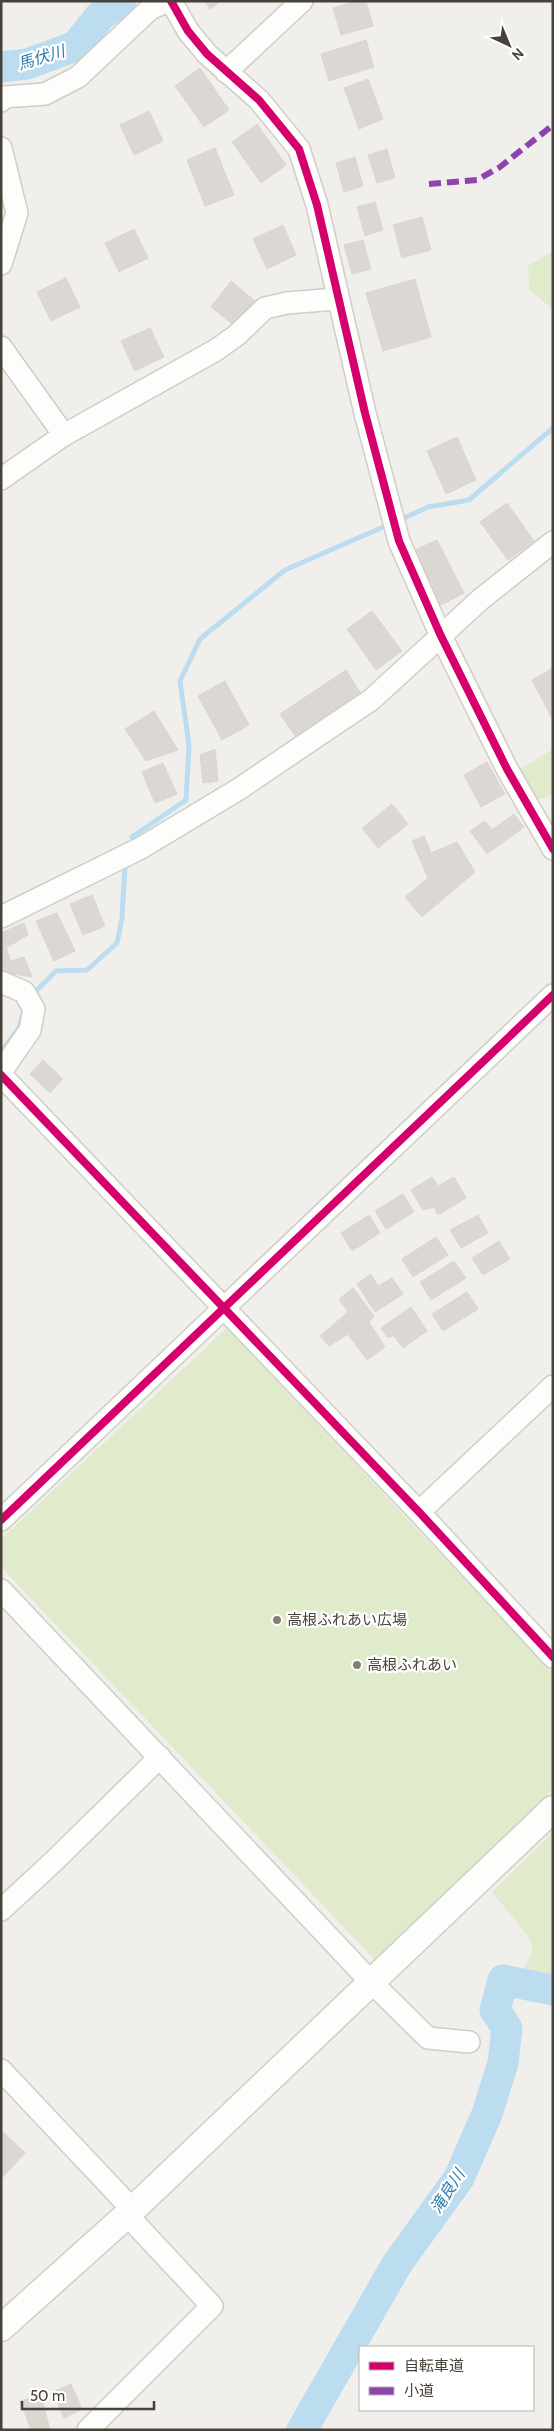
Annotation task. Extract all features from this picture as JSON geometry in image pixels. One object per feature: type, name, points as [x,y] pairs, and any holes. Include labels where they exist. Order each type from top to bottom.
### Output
[{"type":"street","points":[[1,100],[4,97],[45,94],[78,77],[150,9],[169,1],[188,31],[207,54],[259,100],[299,149],[317,205],[337,299],[399,541],[440,634],[507,769],[553,849]]},
{"type":"street","points":[[226,72],[302,1]]},
{"type":"street","points":[[1,148],[17,213],[1,264]]},
{"type":"street","points":[[1,479],[64,435],[216,350],[237,335],[265,308],[287,303],[337,299]]},
{"type":"street","points":[[1,347],[64,435]]},
{"type":"street","points":[[1,917],[141,848],[239,789],[371,700],[440,634],[519,567],[553,542]]},
{"type":"street","points":[[1,982],[29,1000],[30,1030],[1,1073],[553,1657]]},
{"type":"street","points":[[1,1520],[553,995]]},
{"type":"street","points":[[418,1512],[553,1386]]},
{"type":"street","points":[[1,1590],[372,1983],[428,2038],[469,2042]]},
{"type":"street","points":[[1,1910],[160,1757]]},
{"type":"street","points":[[1,2328],[129,2212],[553,1810]]},
{"type":"street","points":[[1,2070],[212,2306],[88,2430]]},
{"type":"green space","points":[[553,251],[553,309],[529,290],[528,266]]},
{"type":"green space","points":[[553,749],[553,795],[537,800],[520,769]]},
{"type":"green space","name":"高根ふれあい広場","points":[[227,1328],[553,1673],[553,1789],[375,1960],[1,1567],[1,1539]]},
{"type":"green space","points":[[553,1832],[553,1982],[522,1973],[533,1950],[528,1936],[492,1892]]},
{"type":"building","points":[[205,1],[221,1],[210,9]]},
{"type":"building","points":[[355,1],[366,1],[373,26],[341,35],[333,8]]},
{"type":"building","points":[[366,40],[374,67],[329,81],[321,54]]},
{"type":"building","points":[[200,68],[229,110],[204,127],[175,86]]},
{"type":"building","points":[[368,79],[383,119],[359,129],[344,88]]},
{"type":"building","points":[[149,111],[163,141],[134,155],[120,125]]},
{"type":"building","points":[[257,124],[286,165],[261,183],[232,142]]},
{"type":"building","points":[[215,148],[234,195],[205,206],[187,160]]},
{"type":"building","points":[[387,149],[395,178],[377,183],[368,155]]},
{"type":"building","points":[[355,157],[363,186],[344,192],[336,163]]},
{"type":"building","points":[[375,202],[383,230],[365,236],[357,207]]},
{"type":"building","points":[[422,217],[431,250],[402,258],[393,225]]},
{"type":"building","points":[[283,225],[296,255],[267,269],[253,239]]},
{"type":"building","points":[[134,229],[148,258],[119,272],[105,243]]},
{"type":"building","points":[[363,240],[371,269],[352,274],[344,245]]},
{"type":"building","points":[[66,278],[80,307],[51,321],[37,292]]},
{"type":"building","points":[[415,279],[431,337],[383,351],[366,293]]},
{"type":"building","points":[[231,281],[256,302],[236,327],[211,307]]},
{"type":"building","points":[[150,328],[164,357],[135,371],[121,341]]},
{"type":"building","points":[[457,437],[476,480],[446,494],[427,451]]},
{"type":"building","points":[[507,503],[534,541],[508,560],[480,522]]},
{"type":"building","points":[[437,540],[464,593],[441,605],[415,550]]},
{"type":"building","points":[[372,611],[402,651],[376,670],[347,629]]},
{"type":"building","points":[[553,668],[553,720],[532,680]]},
{"type":"building","points":[[346,670],[361,694],[296,737],[280,714]]},
{"type":"building","points":[[225,681],[249,725],[222,740],[198,696]]},
{"type":"building","points":[[154,711],[178,750],[146,761],[125,729]]},
{"type":"building","points":[[215,749],[218,781],[203,783],[200,755]]},
{"type":"building","points":[[487,762],[505,794],[481,807],[464,775]]},
{"type":"building","points":[[163,763],[177,794],[155,803],[142,772]]},
{"type":"building","points":[[392,804],[408,824],[378,848],[362,828]]},
{"type":"building","points":[[514,814],[524,827],[487,854],[470,831],[485,821],[492,830]]},
{"type":"building","points":[[424,836],[431,853],[457,842],[475,872],[422,917],[405,897],[428,878],[412,841]]},
{"type":"building","points":[[92,895],[105,926],[83,935],[70,904]]},
{"type":"building","points":[[57,913],[75,951],[54,961],[36,921]]},
{"type":"building","points":[[24,923],[28,935],[6,948],[11,961],[24,957],[32,977],[1,972],[1,933]]},
{"type":"building","points":[[43,1060],[63,1079],[50,1093],[30,1074]]},
{"type":"building","points":[[432,1177],[438,1186],[454,1177],[466,1198],[438,1215],[434,1207],[423,1210],[411,1190]]},
{"type":"building","points":[[403,1194],[414,1212],[386,1229],[375,1211]]},
{"type":"building","points":[[369,1215],[380,1233],[352,1251],[341,1233]]},
{"type":"building","points":[[478,1215],[488,1233],[461,1248],[450,1230]]},
{"type":"building","points":[[436,1237],[448,1255],[413,1277],[402,1259]]},
{"type":"building","points":[[499,1241],[510,1259],[483,1275],[472,1258]]},
{"type":"building","points":[[454,1261],[466,1278],[431,1300],[420,1282]]},
{"type":"building","points":[[371,1274],[378,1286],[392,1278],[403,1294],[375,1312],[357,1284]]},
{"type":"building","points":[[353,1288],[374,1316],[369,1322],[385,1347],[367,1360],[348,1334],[329,1346],[320,1336],[348,1312],[339,1299]]},
{"type":"building","points":[[467,1292],[478,1309],[443,1331],[432,1314]]},
{"type":"building","points":[[411,1307],[427,1331],[403,1348],[394,1336],[387,1337],[381,1328]]},
{"type":"building","points":[[1,2130],[25,2153],[1,2179]]},
{"type":"building","points":[[71,2384],[82,2409],[64,2418],[53,2392]]},
{"type":"building","points":[[41,2395],[50,2430],[31,2430],[20,2401]]},
{"type":"waterway","name":"馬伏川","points":[[1,67],[27,64],[76,46],[100,16],[121,1]]},
{"type":"waterway","points":[[398,521],[428,507],[469,500],[553,428]]},
{"type":"waterway","points":[[132,837],[186,800],[189,745],[180,681],[200,639],[285,570],[390,524]]},
{"type":"waterway","points":[[32,995],[56,971],[87,970],[117,943],[122,918],[125,866]]},
{"type":"waterway","points":[[1,1052],[19,1028],[25,1006]]},
{"type":"waterway","name":"滝良川","points":[[302,2430],[397,2264],[459,2178],[487,2114],[503,2063],[507,2028],[495,2010],[503,1980],[553,1990]]},
{"type":"marked path","points":[[429,184],[477,180],[500,167],[553,125]]},
{"type":"cycle path","points":[[171,1],[188,31],[207,54],[259,100],[299,149],[317,205],[365,413],[399,541],[440,634],[507,769],[553,849]]},
{"type":"cycle path","points":[[1,1520],[553,995]]},
{"type":"cycle path","points":[[1,1075],[419,1512],[553,1657]]},
{"type":"place","name":"高根ふれあい広場","points":[[277,1620]]},
{"type":"place","name":"高根ふれあい","points":[[357,1665]]}]
